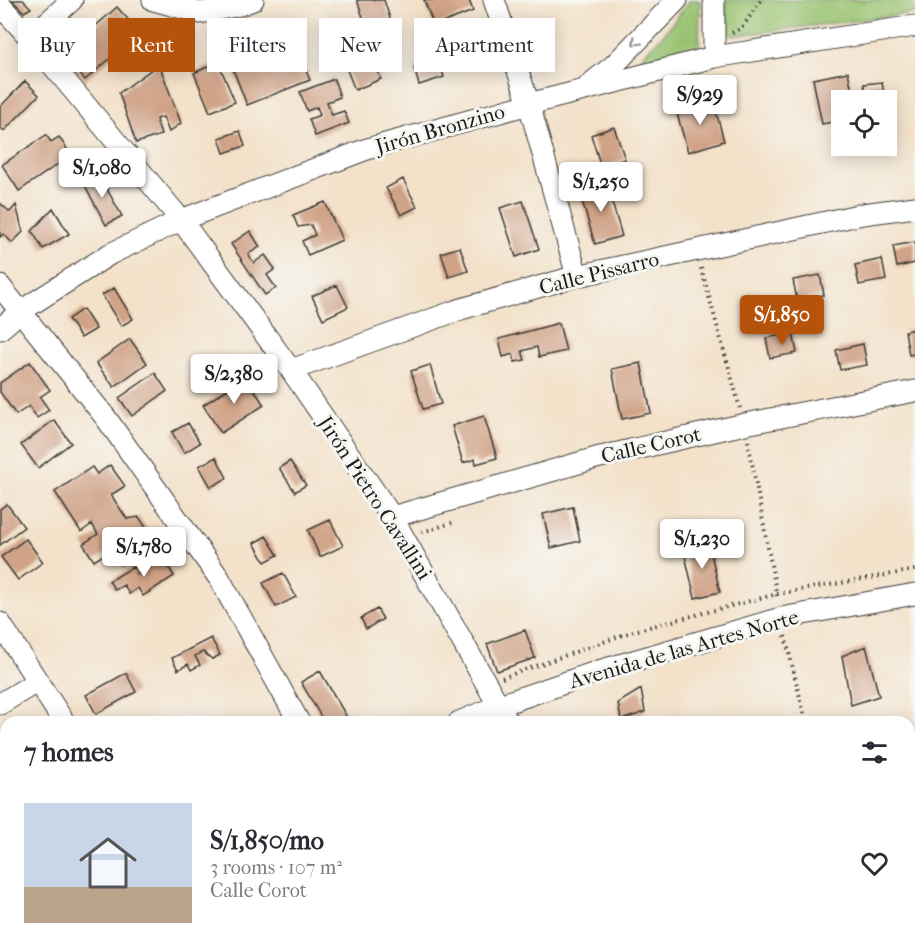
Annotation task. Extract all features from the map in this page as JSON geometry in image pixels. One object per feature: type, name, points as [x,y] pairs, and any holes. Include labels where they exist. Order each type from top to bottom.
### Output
[{"type":"street","points":[[52,18],[72,0]]},
{"type":"street","points":[[153,0],[200,13],[253,0]]},
{"type":"street","points":[[494,0],[529,104],[577,276]]},
{"type":"street","points":[[584,89],[613,66],[677,0]]},
{"type":"street","points":[[714,0],[714,57]]},
{"type":"street","name":"Jirón Pietro Cavallini","points":[[0,5],[18,25]]},
{"type":"street","name":"Jirón Bronzino","points":[[0,329],[21,311],[110,254],[181,219],[368,149],[584,89],[714,57],[915,26]]},
{"type":"street","name":"Jirón Pietro Cavallini","points":[[58,72],[181,219],[291,370],[392,517],[504,713]]},
{"type":"street","name":"Calle Pissarro","points":[[291,370],[461,309],[577,276],[863,214],[915,207]]},
{"type":"street","points":[[0,286],[106,418],[219,578],[296,716]]},
{"type":"street","name":"Calle Corot","points":[[392,517],[596,458],[745,424],[915,391]]},
{"type":"street","name":"Avenida de las Artes Norte","points":[[489,716],[504,713],[602,670],[781,618],[915,594]]},
{"type":"street","points":[[0,623],[60,716]]},
{"type":"street","points":[[0,704],[38,681]]},
{"type":"path","points":[[726,36],[738,31],[762,0]]},
{"type":"path","points":[[498,679],[634,631],[777,594],[915,570]]},
{"type":"path","points":[[781,618],[805,716]]},
{"type":"green space","points":[[690,0],[699,0],[700,3],[699,45],[696,50],[688,56],[642,65],[643,55],[665,33]]},
{"type":"green space","points":[[726,0],[915,0],[915,13],[732,36],[726,24]]},
{"type":"building","points":[[12,0],[23,0],[31,8],[24,12]]},
{"type":"building","points":[[357,0],[384,0],[390,18],[363,18]]},
{"type":"building","points":[[424,0],[469,0],[473,11],[455,18],[431,18]]},
{"type":"building","points":[[117,7],[127,18],[108,18],[108,60],[96,71],[96,26]]},
{"type":"building","points":[[207,67],[207,72],[222,72],[235,102],[210,112],[194,73]]},
{"type":"building","points":[[78,72],[94,72],[85,80]]},
{"type":"building","points":[[148,72],[162,72],[181,123],[169,132],[163,117],[156,119],[161,135],[136,143],[119,93]]},
{"type":"building","points":[[234,72],[307,72],[310,80],[247,105]]},
{"type":"building","points":[[348,72],[378,72],[381,79],[355,90]]},
{"type":"building","points":[[415,72],[443,72],[444,77],[419,85]]},
{"type":"building","points":[[848,72],[852,90],[831,90],[831,122],[822,124],[813,79]]},
{"type":"building","points":[[334,79],[340,97],[327,102],[332,115],[344,111],[349,123],[315,136],[309,119],[320,115],[317,107],[307,111],[300,92]]},
{"type":"building","points":[[25,81],[39,95],[4,131],[0,127],[0,107]]},
{"type":"building","points":[[882,82],[883,90],[865,90],[864,84]]},
{"type":"building","points":[[713,100],[724,141],[688,152],[676,110]]},
{"type":"building","points":[[614,127],[625,159],[601,167],[591,135]]},
{"type":"building","points":[[240,131],[245,146],[224,153],[219,138]]},
{"type":"building","points":[[46,135],[51,142],[59,137],[71,155],[19,191],[2,165]]},
{"type":"building","points":[[99,175],[122,216],[106,225],[81,178]]},
{"type":"building","points":[[403,179],[417,207],[401,215],[386,188]]},
{"type":"building","points":[[606,182],[622,236],[595,244],[579,191]]},
{"type":"building","points":[[523,201],[539,249],[516,257],[500,208]]},
{"type":"building","points":[[325,202],[342,240],[308,255],[302,241],[315,235],[311,225],[298,227],[293,215]]},
{"type":"building","points":[[0,203],[10,212],[16,205],[23,232],[12,243],[4,234],[0,237]]},
{"type":"building","points":[[53,208],[69,234],[43,249],[32,231]]},
{"type":"building","points":[[250,231],[260,247],[248,254],[254,263],[265,255],[275,269],[267,275],[276,288],[265,295],[231,244]]},
{"type":"building","points":[[915,242],[915,263],[897,267],[893,246]]},
{"type":"building","points":[[460,247],[468,271],[449,277],[441,253]]},
{"type":"building","points":[[882,259],[886,280],[859,285],[855,265]]},
{"type":"building","points":[[820,275],[824,295],[797,300],[793,280]]},
{"type":"building","points":[[337,285],[348,307],[323,319],[312,296]]},
{"type":"building","points":[[114,288],[133,319],[121,326],[102,295]]},
{"type":"building","points":[[83,309],[96,329],[81,338],[68,319]]},
{"type":"building","points":[[559,323],[566,351],[539,357],[537,347],[522,351],[525,360],[515,362],[513,354],[503,357],[499,339]]},
{"type":"building","points":[[915,329],[915,354],[909,355],[905,331]]},
{"type":"building","points":[[793,333],[797,353],[770,358],[766,338]]},
{"type":"building","points":[[130,339],[147,363],[114,387],[96,363]]},
{"type":"building","points":[[863,344],[867,365],[840,370],[836,350]]},
{"type":"building","points":[[30,362],[50,390],[40,397],[49,410],[37,418],[29,406],[16,415],[0,392],[0,383]]},
{"type":"building","points":[[641,363],[651,413],[622,419],[612,369]]},
{"type":"building","points":[[430,365],[441,404],[423,409],[411,371]]},
{"type":"building","points":[[155,373],[167,391],[132,416],[119,398]]},
{"type":"building","points":[[246,377],[264,405],[221,433],[203,405]]},
{"type":"building","points":[[484,416],[497,458],[476,464],[475,459],[463,463],[452,426]]},
{"type":"building","points":[[54,420],[71,443],[38,468],[21,445]]},
{"type":"building","points":[[188,423],[200,443],[184,453],[172,432]]},
{"type":"building","points":[[216,457],[227,478],[211,487],[199,466]]},
{"type":"building","points":[[290,461],[306,485],[295,492],[279,468]]},
{"type":"building","points":[[110,465],[125,486],[111,495],[127,519],[139,517],[156,542],[121,565],[111,550],[94,561],[83,544],[98,534],[92,524],[81,532],[55,492],[92,467],[97,474]]},
{"type":"building","points":[[7,504],[24,527],[0,545],[0,509]]},
{"type":"building","points":[[573,507],[580,541],[551,548],[543,514]]},
{"type":"building","points":[[330,520],[343,546],[320,557],[308,530]]},
{"type":"building","points":[[266,536],[278,555],[265,562],[254,543]]},
{"type":"building","points":[[26,539],[43,562],[18,580],[1,557]]},
{"type":"building","points":[[708,541],[720,592],[695,598],[683,547]]},
{"type":"building","points":[[163,558],[174,576],[143,596],[138,588],[129,594],[124,585],[115,590],[109,581],[133,567],[137,574]]},
{"type":"building","points":[[283,573],[296,597],[276,607],[263,583]]},
{"type":"building","points":[[377,609],[383,619],[366,629],[361,618]]},
{"type":"building","points":[[525,630],[535,658],[497,671],[487,644]]},
{"type":"building","points":[[211,638],[220,655],[212,659],[203,652],[195,656],[200,665],[191,670],[188,664],[178,670],[172,658]]},
{"type":"building","points":[[866,646],[879,696],[851,705],[842,656]]},
{"type":"building","points":[[320,671],[346,716],[321,716],[301,682]]},
{"type":"building","points":[[126,673],[136,692],[96,714],[86,695]]},
{"type":"building","points":[[641,689],[645,712],[633,716],[620,716],[618,703]]}]
